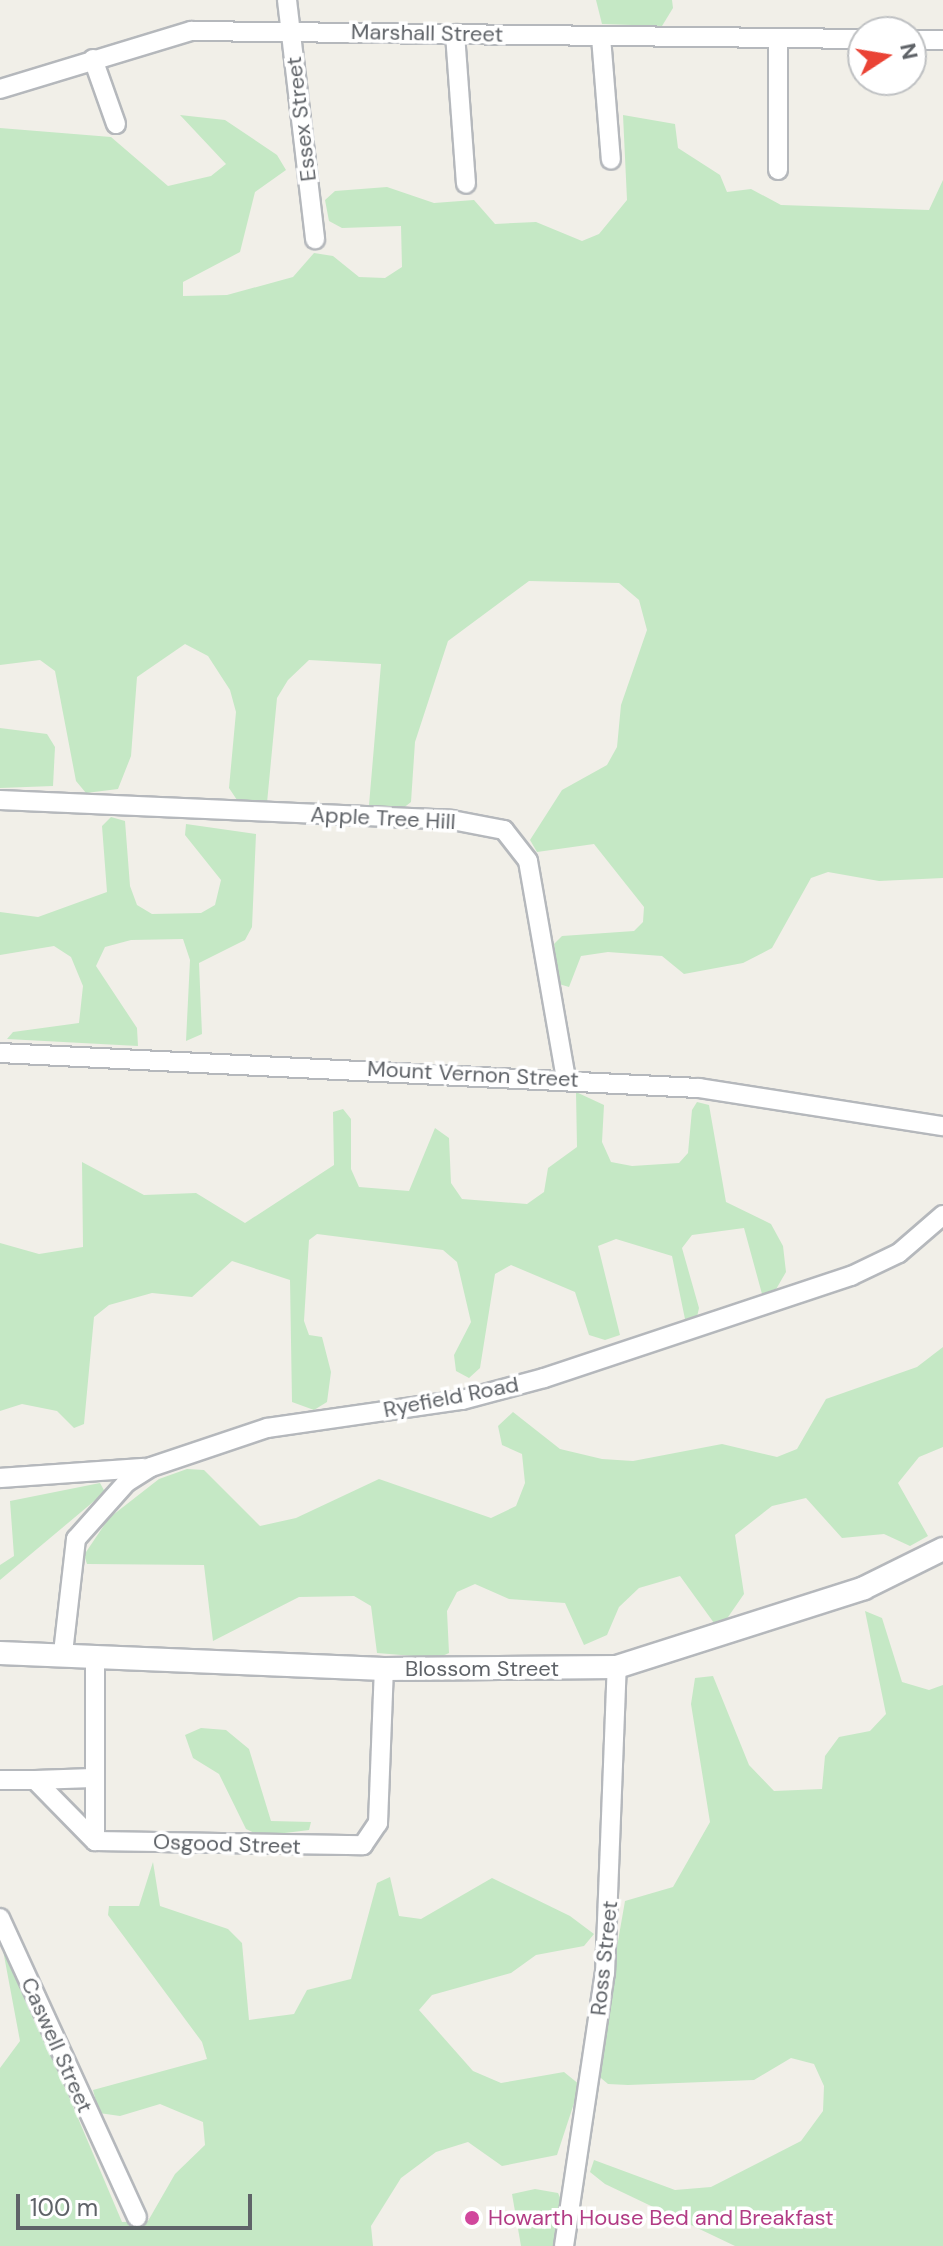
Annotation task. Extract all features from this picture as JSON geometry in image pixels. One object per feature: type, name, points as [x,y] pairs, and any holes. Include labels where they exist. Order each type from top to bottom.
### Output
[{"type":"street","name":"Essex Street","points":[[287,0],[315,239]]},
{"type":"street","name":"Marshall Street","points":[[0,89],[191,31],[847,39]]},
{"type":"street","points":[[455,34],[466,184]]},
{"type":"street","points":[[601,37],[611,160]]},
{"type":"street","points":[[778,38],[778,170]]},
{"type":"street","points":[[93,59],[116,124]]},
{"type":"street","name":"Apple Tree Hill","points":[[0,800],[452,820],[504,830],[523,850],[533,879],[566,1078]]},
{"type":"street","name":"Mount Vernon Street","points":[[0,1053],[566,1078],[699,1088],[943,1126]]},
{"type":"street","name":"Ryefield Road","points":[[63,1653],[76,1539],[127,1482],[151,1467],[267,1428],[462,1400],[544,1378],[851,1276],[908,1247],[943,1215]]},
{"type":"street","points":[[0,1478],[151,1467]]},
{"type":"street","name":"Blossom Street","points":[[0,1653],[63,1653],[384,1669],[617,1667],[864,1588],[943,1549]]},
{"type":"street","points":[[95,1655],[95,1841]]},
{"type":"street","name":"Ross Street","points":[[564,2246],[605,1973],[617,1667]]},
{"type":"street","name":"Osgood Street","points":[[95,1841],[363,1845],[378,1823],[384,1669]]},
{"type":"street","points":[[0,1780],[93,1778]]},
{"type":"street","points":[[35,1780],[95,1841]]},
{"type":"street","name":"Caswell Street","points":[[0,1918],[94,2129],[137,2217]]},
{"type":"green space","points":[[596,0],[672,0],[673,8],[662,26],[602,24]]},
{"type":"green space","points":[[180,115],[225,120],[277,155],[286,170],[255,192],[240,252],[183,282],[183,296],[227,295],[293,277],[314,253],[333,256],[359,277],[385,278],[402,267],[401,226],[342,228],[329,221],[325,200],[335,191],[387,187],[434,203],[474,200],[495,224],[536,222],[582,241],[599,234],[627,200],[623,115],[675,124],[678,148],[720,175],[727,192],[751,189],[781,205],[929,210],[943,180],[943,878],[879,881],[828,872],[811,878],[772,948],[743,963],[684,974],[662,956],[608,952],[581,956],[569,987],[559,984],[554,944],[562,936],[634,931],[643,922],[644,907],[594,844],[537,852],[530,840],[562,790],[607,765],[617,747],[621,705],[647,630],[639,600],[619,583],[529,581],[448,641],[415,742],[411,802],[402,809],[369,805],[381,664],[309,660],[288,680],[277,698],[267,803],[237,800],[229,788],[236,712],[230,690],[208,656],[185,644],[137,677],[131,756],[118,789],[86,793],[76,781],[55,671],[40,660],[0,665],[0,128],[111,137],[168,186],[211,176],[226,164]]},
{"type":"green space","points":[[0,728],[47,734],[55,747],[53,786],[0,788]]},
{"type":"green space","points":[[111,817],[125,821],[130,886],[137,905],[152,914],[201,913],[215,905],[221,880],[185,835],[186,824],[256,834],[252,927],[245,940],[199,963],[202,1034],[186,1041],[190,960],[183,939],[131,940],[105,947],[96,966],[137,1028],[138,1046],[7,1039],[13,1032],[79,1023],[83,986],[71,957],[54,946],[0,955],[0,912],[38,917],[107,892],[102,826]]},
{"type":"green space","points":[[576,1092],[604,1105],[602,1142],[611,1162],[632,1166],[679,1163],[688,1153],[692,1110],[697,1102],[709,1105],[726,1202],[771,1224],[783,1246],[786,1272],[775,1291],[762,1294],[744,1228],[692,1235],[682,1248],[699,1308],[697,1317],[685,1319],[672,1256],[616,1239],[598,1246],[620,1335],[605,1340],[589,1335],[575,1292],[511,1265],[495,1274],[480,1368],[469,1378],[456,1371],[454,1355],[471,1322],[457,1262],[443,1250],[317,1234],[309,1240],[304,1321],[309,1335],[322,1337],[331,1372],[327,1402],[314,1410],[292,1402],[290,1280],[232,1261],[192,1297],[152,1293],[109,1305],[94,1317],[84,1424],[74,1428],[57,1411],[22,1404],[0,1411],[0,1243],[39,1254],[83,1247],[82,1162],[144,1195],[196,1193],[245,1223],[334,1165],[333,1112],[343,1109],[351,1119],[351,1169],[359,1187],[409,1191],[435,1128],[449,1138],[451,1183],[462,1199],[527,1204],[544,1192],[548,1168],[577,1147]]},
{"type":"green space","points":[[943,1347],[943,1447],[919,1457],[898,1483],[928,1536],[910,1546],[884,1534],[842,1538],[806,1498],[772,1506],[735,1535],[744,1594],[726,1620],[714,1623],[680,1576],[639,1588],[619,1607],[607,1635],[584,1645],[565,1603],[509,1599],[475,1584],[457,1592],[447,1611],[449,1653],[438,1658],[377,1653],[371,1606],[354,1596],[299,1597],[213,1641],[204,1565],[87,1564],[84,1555],[109,1518],[159,1479],[187,1469],[204,1470],[260,1526],[296,1518],[379,1479],[491,1518],[516,1506],[525,1483],[522,1454],[502,1445],[498,1426],[513,1412],[560,1449],[602,1459],[633,1461],[722,1444],[777,1457],[797,1449],[826,1399],[917,1367]]},
{"type":"green space","points":[[100,1483],[105,1492],[0,1580],[0,1565],[14,1556],[10,1501]]},
{"type":"green space","points":[[865,1611],[882,1618],[902,1682],[929,1690],[943,1685],[943,2246],[735,2246],[605,2184],[590,2172],[594,2160],[675,2190],[711,2187],[801,2141],[823,2111],[824,2086],[814,2064],[791,2058],[754,2080],[628,2085],[608,2084],[595,2073],[625,1901],[673,1887],[710,1822],[691,1704],[695,1678],[713,1676],[749,1765],[774,1791],[822,1789],[825,1756],[839,1737],[870,1731],[886,1714]]},
{"type":"green space","points":[[201,1728],[226,1730],[249,1749],[271,1821],[311,1822],[309,1830],[261,1836],[246,1829],[219,1774],[193,1758],[185,1735]]},
{"type":"green space","points":[[153,1862],[160,1906],[228,1929],[242,1943],[249,2020],[294,2014],[307,1990],[351,1979],[377,1883],[390,1877],[399,1916],[421,1919],[492,1878],[570,1916],[594,1934],[584,1946],[536,1955],[511,1973],[432,1995],[419,2010],[473,2071],[501,2083],[564,2072],[580,2085],[557,2155],[502,2166],[468,2142],[436,2152],[401,2178],[371,2226],[373,2246],[0,2246],[0,2068],[20,2041],[0,1934],[122,2222],[148,2221],[175,2174],[205,2145],[203,2122],[160,2104],[120,2116],[99,2113],[93,2090],[207,2059],[202,2042],[108,1915],[109,1906],[139,1906]]},
{"type":"green space","points":[[535,2189],[558,2193],[564,2206],[557,2246],[521,2246],[512,2194]]},
{"type":"place","name":"Howarth House Bed and Breakfast","points":[[472,2218]]}]
